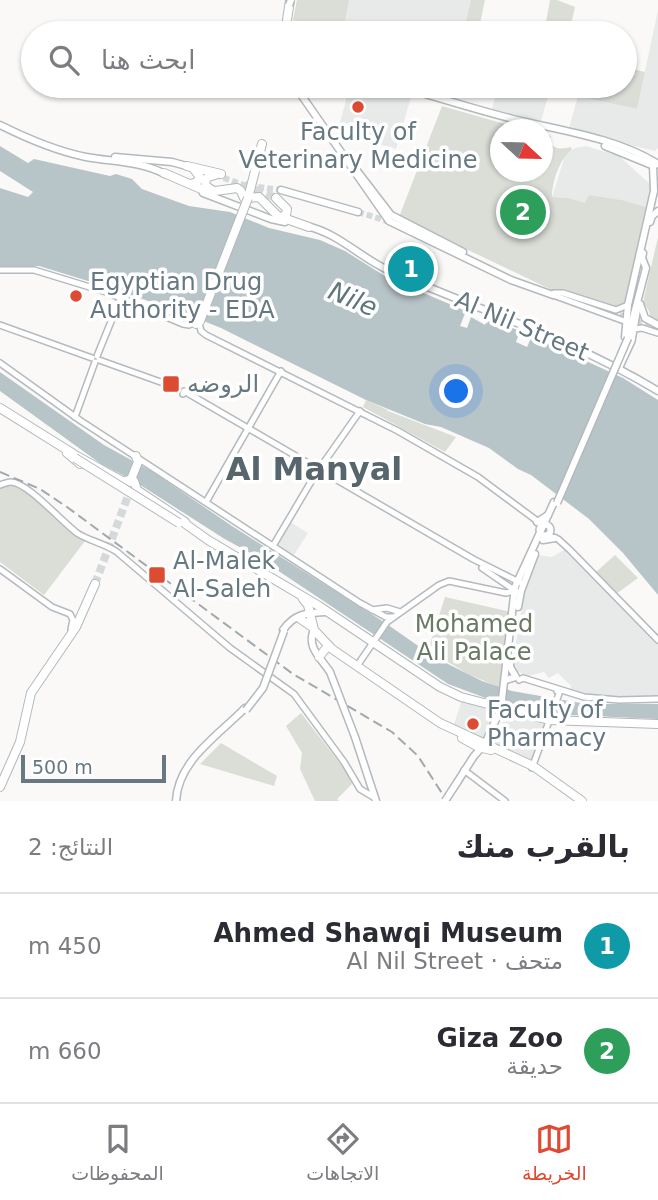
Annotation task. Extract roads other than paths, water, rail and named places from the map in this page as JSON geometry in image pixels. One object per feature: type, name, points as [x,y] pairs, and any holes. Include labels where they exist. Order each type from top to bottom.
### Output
[{"type":"highway","points":[[286,21],[290,1]]},
{"type":"highway","points":[[196,322],[246,198],[262,144]]},
{"type":"highway","points":[[190,167],[218,175],[206,179],[207,188],[240,189],[246,198]]},
{"type":"highway","points":[[190,167],[200,177],[197,182],[191,184]]},
{"type":"highway","points":[[164,173],[208,192],[228,189]]},
{"type":"highway","points":[[278,194],[288,209],[286,215],[280,217]]},
{"type":"highway","points":[[246,198],[257,196],[280,217],[309,227]]},
{"type":"highway","points":[[0,410],[309,600],[451,693],[549,719],[658,724]]},
{"type":"highway","points":[[67,452],[117,482],[131,485],[142,497],[217,549],[305,600],[318,638],[327,647],[481,746],[535,764],[580,801]]},
{"type":"highway","points":[[131,485],[139,462]]},
{"type":"highway","points":[[0,782],[16,745],[29,691],[74,626],[80,614],[94,582],[85,600],[80,614]]},
{"type":"highway","points":[[315,630],[317,618],[327,612]]},
{"type":"highway","points":[[299,618],[307,622],[326,644],[376,679]]},
{"type":"highway","points":[[319,657],[327,647]]},
{"type":"highway","points":[[474,756],[481,746]]},
{"type":"highway","points":[[0,787],[6,769]]},
{"type":"main road","points":[[305,98],[386,214],[398,223],[554,294]]},
{"type":"main road","points":[[305,98],[386,214]]},
{"type":"main road","points":[[428,98],[504,119]]},
{"type":"main road","points":[[437,98],[505,119]]},
{"type":"main road","points":[[0,123],[73,151],[172,162],[190,167]]},
{"type":"main road","points":[[553,131],[579,138]]},
{"type":"main road","points":[[553,133],[632,150],[656,166],[656,198],[624,319],[626,338]]},
{"type":"main road","name":"Al Nil Street","points":[[130,159],[208,195],[267,217],[309,227],[340,239],[383,268],[561,342],[658,391]]},
{"type":"main road","points":[[278,194],[332,203],[358,212]]},
{"type":"main road","points":[[520,583],[626,338],[645,277],[646,268],[642,256],[651,218],[658,211]]},
{"type":"main road","points":[[635,275],[640,273],[645,277]]},
{"type":"main road","points":[[638,304],[641,317],[658,326]]},
{"type":"main road","points":[[638,304],[645,318],[658,326]]},
{"type":"main road","points":[[636,328],[641,317]]},
{"type":"main road","points":[[481,746],[501,706],[517,591],[555,503]]},
{"type":"main road","points":[[539,544],[547,538],[558,540]]},
{"type":"main road","points":[[505,682],[517,678],[510,660],[517,591]]},
{"type":"main road","points":[[284,631],[310,612],[312,608],[309,600]]},
{"type":"main road","points":[[177,801],[177,789],[187,766],[246,709],[261,688],[284,631],[293,618],[310,612],[327,612]]},
{"type":"main road","points":[[315,630],[311,636],[312,645],[330,672],[375,799]]},
{"type":"main road","points":[[447,799],[474,756]]},
{"type":"street","points":[[0,270],[34,270],[196,322],[203,334],[360,411],[478,477],[558,540],[658,640]]},
{"type":"street","points":[[554,294],[563,293],[618,311],[624,319]]},
{"type":"street","points":[[554,294],[624,319]]},
{"type":"street","points":[[75,417],[121,297]]},
{"type":"street","points":[[619,369],[636,328],[638,304]]},
{"type":"street","points":[[618,311],[628,305]]},
{"type":"street","points":[[0,325],[169,385]]},
{"type":"street","points":[[636,328],[658,333]]},
{"type":"street","points":[[1,364],[139,462],[206,502],[386,620]]},
{"type":"street","points":[[206,502],[281,371]]},
{"type":"street","points":[[247,429],[183,394],[183,391],[506,580],[517,591]]},
{"type":"street","points":[[273,546],[318,471],[360,411]]},
{"type":"street","points":[[1,484],[10,481],[17,484],[33,494],[78,533],[121,554],[232,650],[294,694],[344,762],[360,789],[375,799]]},
{"type":"street","points":[[0,567],[50,603],[80,614]]},
{"type":"street","points":[[0,567],[52,607],[71,614],[74,626]]},
{"type":"street","points":[[506,580],[520,583]]},
{"type":"street","points":[[386,620],[439,584],[449,581],[506,593],[517,591]]},
{"type":"street","points":[[372,610],[387,608],[400,612]]},
{"type":"street","points":[[357,666],[386,620],[387,608]]},
{"type":"street","points":[[517,678],[523,678],[559,694],[606,699],[658,699]]},
{"type":"street","points":[[535,764],[559,694]]},
{"type":"street","points":[[447,799],[481,746]]},
{"type":"street","points":[[465,771],[505,801]]},
{"type":"water","name":"Nile","points":[[0,146],[28,163],[34,159],[110,176],[116,174],[132,179],[142,189],[189,206],[230,212],[269,228],[320,240],[345,251],[388,278],[466,311],[460,326],[467,328],[471,317],[485,325],[488,318],[520,331],[516,342],[527,347],[532,336],[623,378],[658,400],[658,595],[623,553],[589,519],[531,475],[489,448],[441,427],[425,424],[366,400],[221,328],[191,316],[39,266],[0,268],[0,188],[28,197],[33,192],[0,171]]},
{"type":"water","points":[[0,372],[104,445],[153,472],[434,657],[482,681],[512,691],[586,704],[658,704],[658,719],[550,714],[491,700],[448,684],[259,558],[134,481],[101,464],[0,391]]},
{"type":"tunnel","points":[[215,175],[244,185],[281,190]]},
{"type":"tunnel","points":[[244,185],[276,198]]},
{"type":"tunnel","points":[[358,212],[390,222]]},
{"type":"tunnel","points":[[577,300],[658,329]]},
{"type":"tunnel","points":[[95,584],[129,493]]},
{"type":"railway","points":[[0,472],[40,489],[293,674],[392,732],[418,756],[447,801]]},
{"type":"place","name":"Faculty of Veterinary Medicine","points":[[358,107]]},
{"type":"place","name":"Giza Zoo","points":[[523,212]]},
{"type":"place","name":"Ahmed Shawqi Museum","points":[[411,269]]},
{"type":"place","name":"Egyptian Drug Authority - EDA","points":[[76,296]]},
{"type":"place","name":"الروضه","points":[[171,384]]},
{"type":"place","name":"Al-Malek Al-Saleh","points":[[157,575]]},
{"type":"place","name":"Faculty of Pharmacy","points":[[473,724]]},
{"type":"district","name":"Al Manyal","points":[[314,469]]},
{"type":"park label","name":"Mohamed Ali Palace","points":[[474,638]]}]
